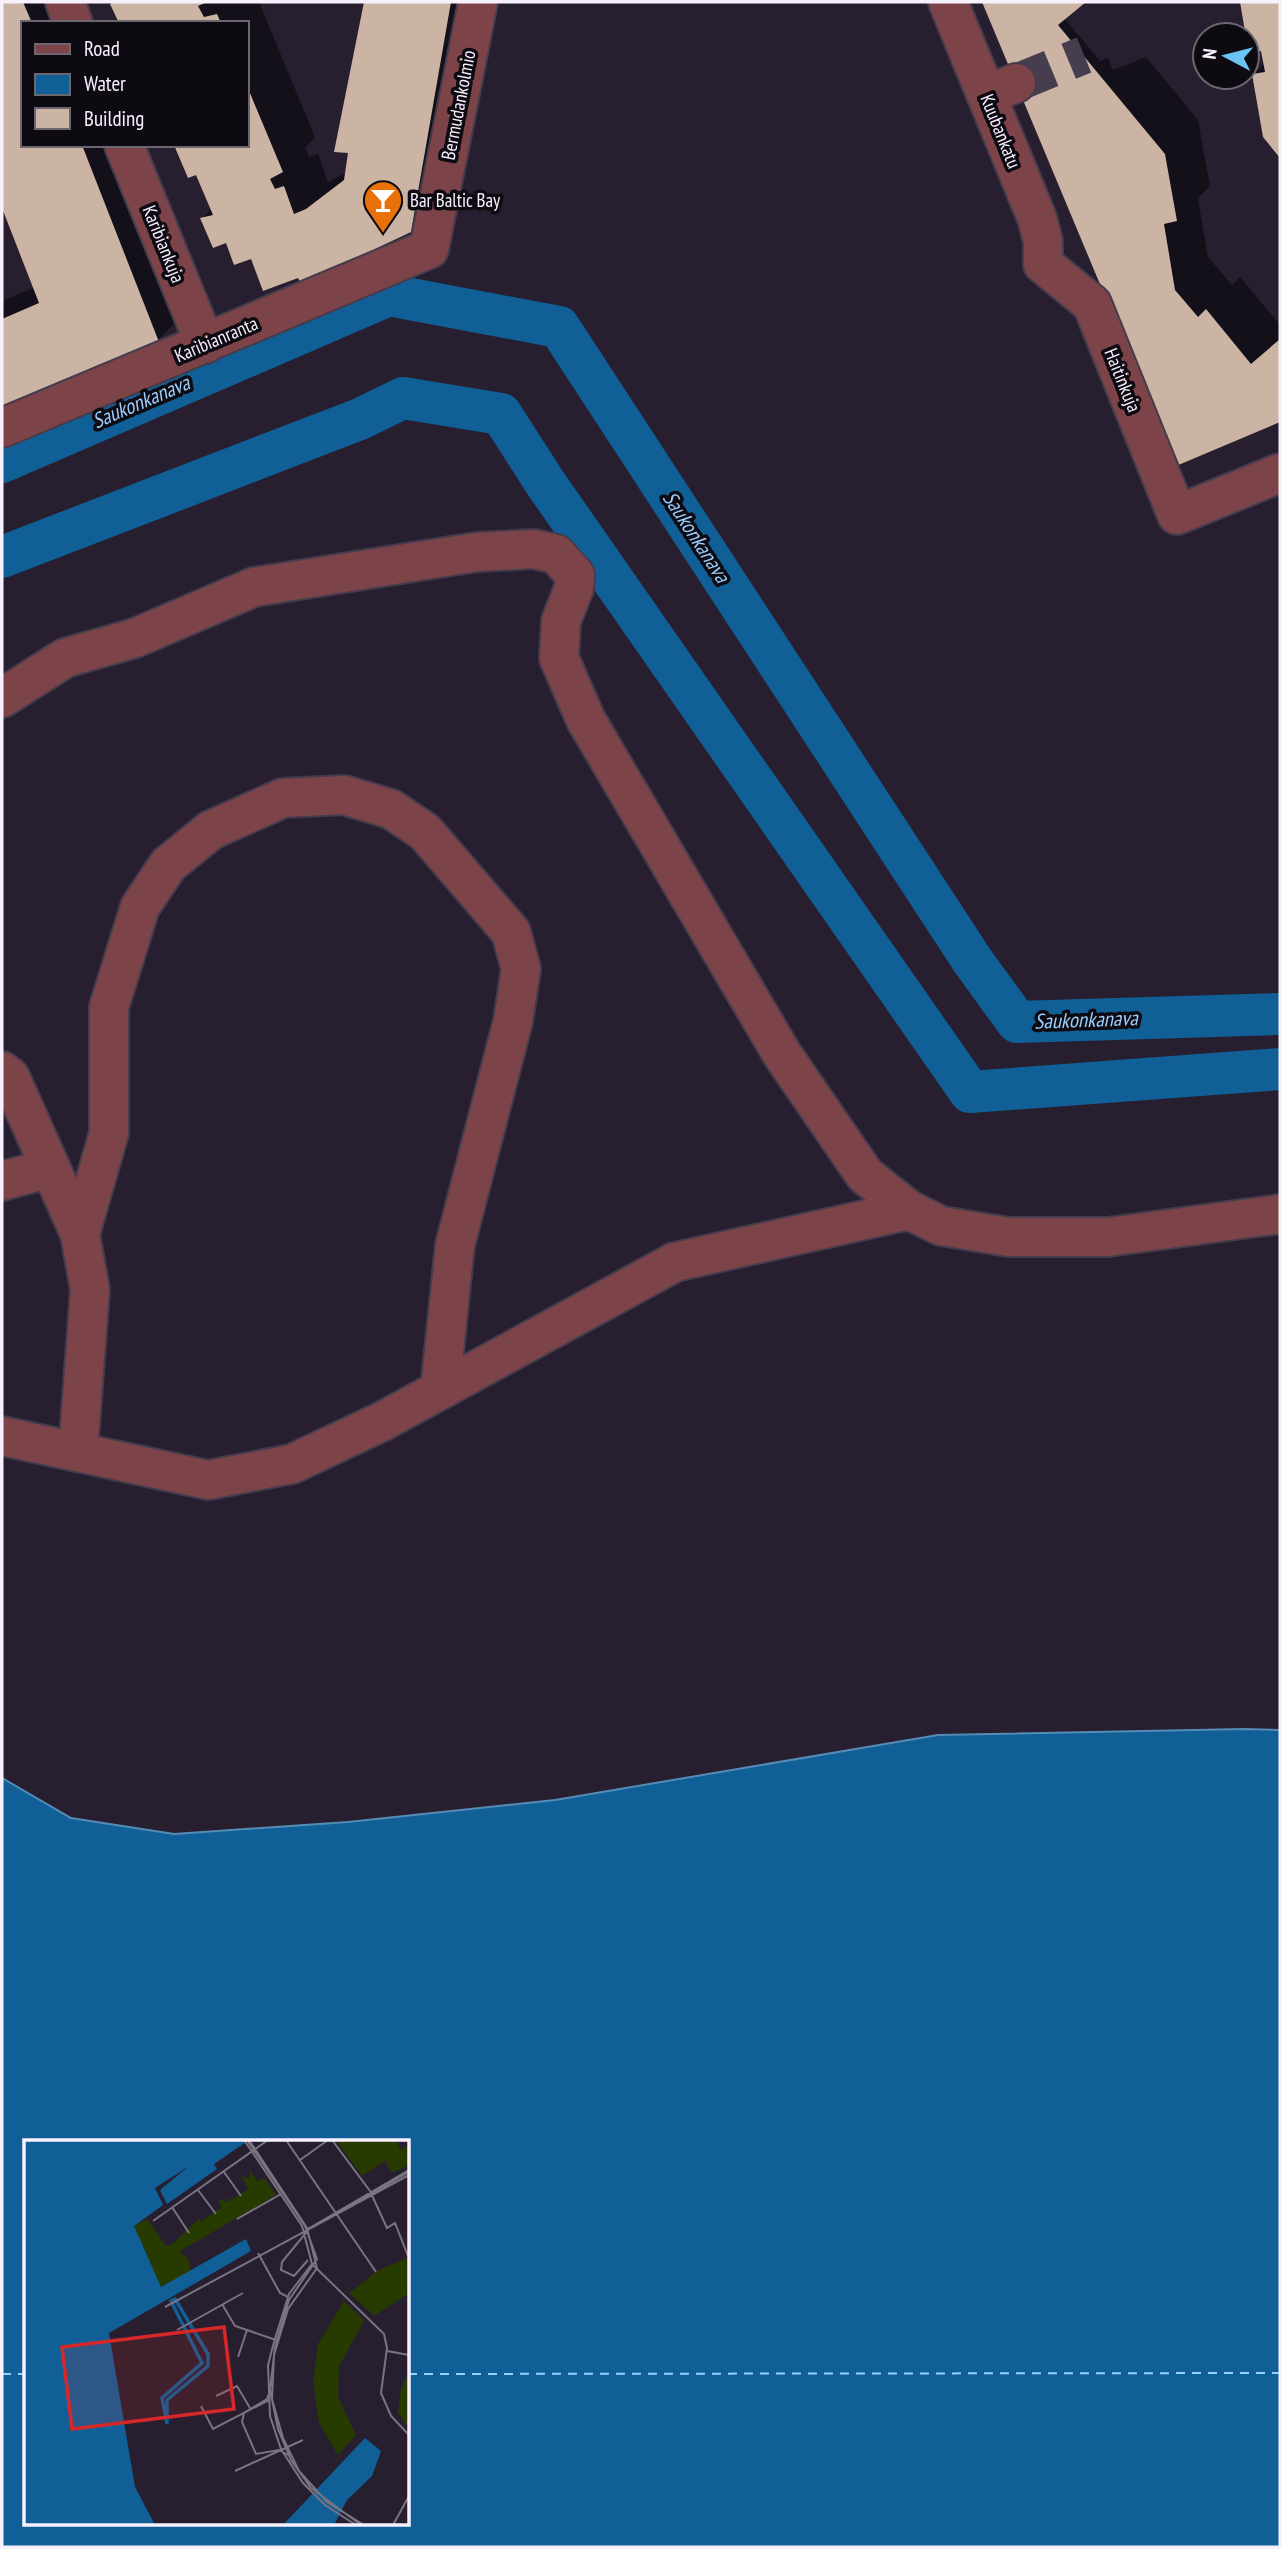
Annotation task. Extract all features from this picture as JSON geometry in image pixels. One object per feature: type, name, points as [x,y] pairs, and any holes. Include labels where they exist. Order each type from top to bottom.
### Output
[{"type":"street","points":[[65,2],[72,21]]},
{"type":"street","name":"Bermudankolmio","points":[[429,249],[478,2]]},
{"type":"street","name":"Kuubankatu","points":[[948,2],[1001,89],[1043,241],[1043,264]]},
{"type":"street","name":"Karibiankuja","points":[[125,147],[205,344]]},
{"type":"street","name":"Karibianranta","points":[[2,428],[429,249]]},
{"type":"street","name":"Haitinkuja","points":[[1043,264],[1092,304],[1177,515],[1280,473]]},
{"type":"street","points":[[2,698],[65,658],[135,638],[254,587],[477,552],[534,549],[556,554],[575,575],[575,588],[561,621],[559,659],[586,720],[782,1054],[865,1175],[909,1210],[940,1226],[1009,1237],[1108,1237],[1280,1214]]},
{"type":"street","points":[[80,1234],[109,1133],[109,1007],[140,907],[168,865],[211,830],[283,799],[344,795],[391,809],[425,832],[511,932],[521,969],[513,1021],[455,1245],[440,1390]]},
{"type":"street","points":[[2,1072],[10,1077],[80,1234],[90,1290],[78,1452]]},
{"type":"street","points":[[2,1181],[51,1168]]},
{"type":"street","points":[[2,1436],[208,1480],[292,1464],[383,1421],[675,1262],[909,1210]]},
{"type":"water","points":[[1280,1730],[1280,2547],[2,2547],[2,1778],[71,1818],[174,1834],[348,1822],[555,1800],[938,1735]]},
{"type":"building","points":[[2,2],[23,2],[31,21],[21,21],[21,147],[83,147],[159,342],[2,411],[2,319],[39,303],[2,208]]},
{"type":"building","points":[[207,2],[198,6],[204,17],[217,14],[220,21],[118,21],[110,4]]},
{"type":"building","points":[[364,2],[451,2],[411,232],[301,284],[298,278],[263,291],[251,259],[234,265],[226,243],[213,248],[200,218],[213,215],[196,175],[188,178],[175,147],[248,147],[248,88],[283,172],[270,179],[275,189],[284,186],[294,214],[306,209],[344,180],[348,153],[334,152]]},
{"type":"building","points":[[982,2],[1086,2],[1058,25],[1165,154],[1177,221],[1164,224],[1175,290],[1198,317],[1206,309],[1251,364],[1280,339],[1280,422],[1176,466]]},
{"type":"building","points":[[1240,2],[1280,2],[1280,158],[1263,137],[1255,91],[1261,91],[1261,73],[1265,72],[1261,51],[1261,21],[1243,21]]},
{"type":"waterway","name":"Saukonkanava","points":[[2,462],[389,295],[559,327],[972,960],[1017,1022],[1280,1014]]},
{"type":"waterway","name":"Saukonkanava","points":[[2,557],[360,419],[403,398],[501,414],[546,484],[970,1092],[1280,1069]]},
{"type":"ferry route","points":[[410,2374],[1280,2373]]},
{"type":"ferry route","points":[[2,2374],[24,2374]]},
{"type":"tunnel","points":[[1016,83],[1084,55]]},
{"type":"place","name":"Bar Baltic Bay","points":[[383,234]]}]
